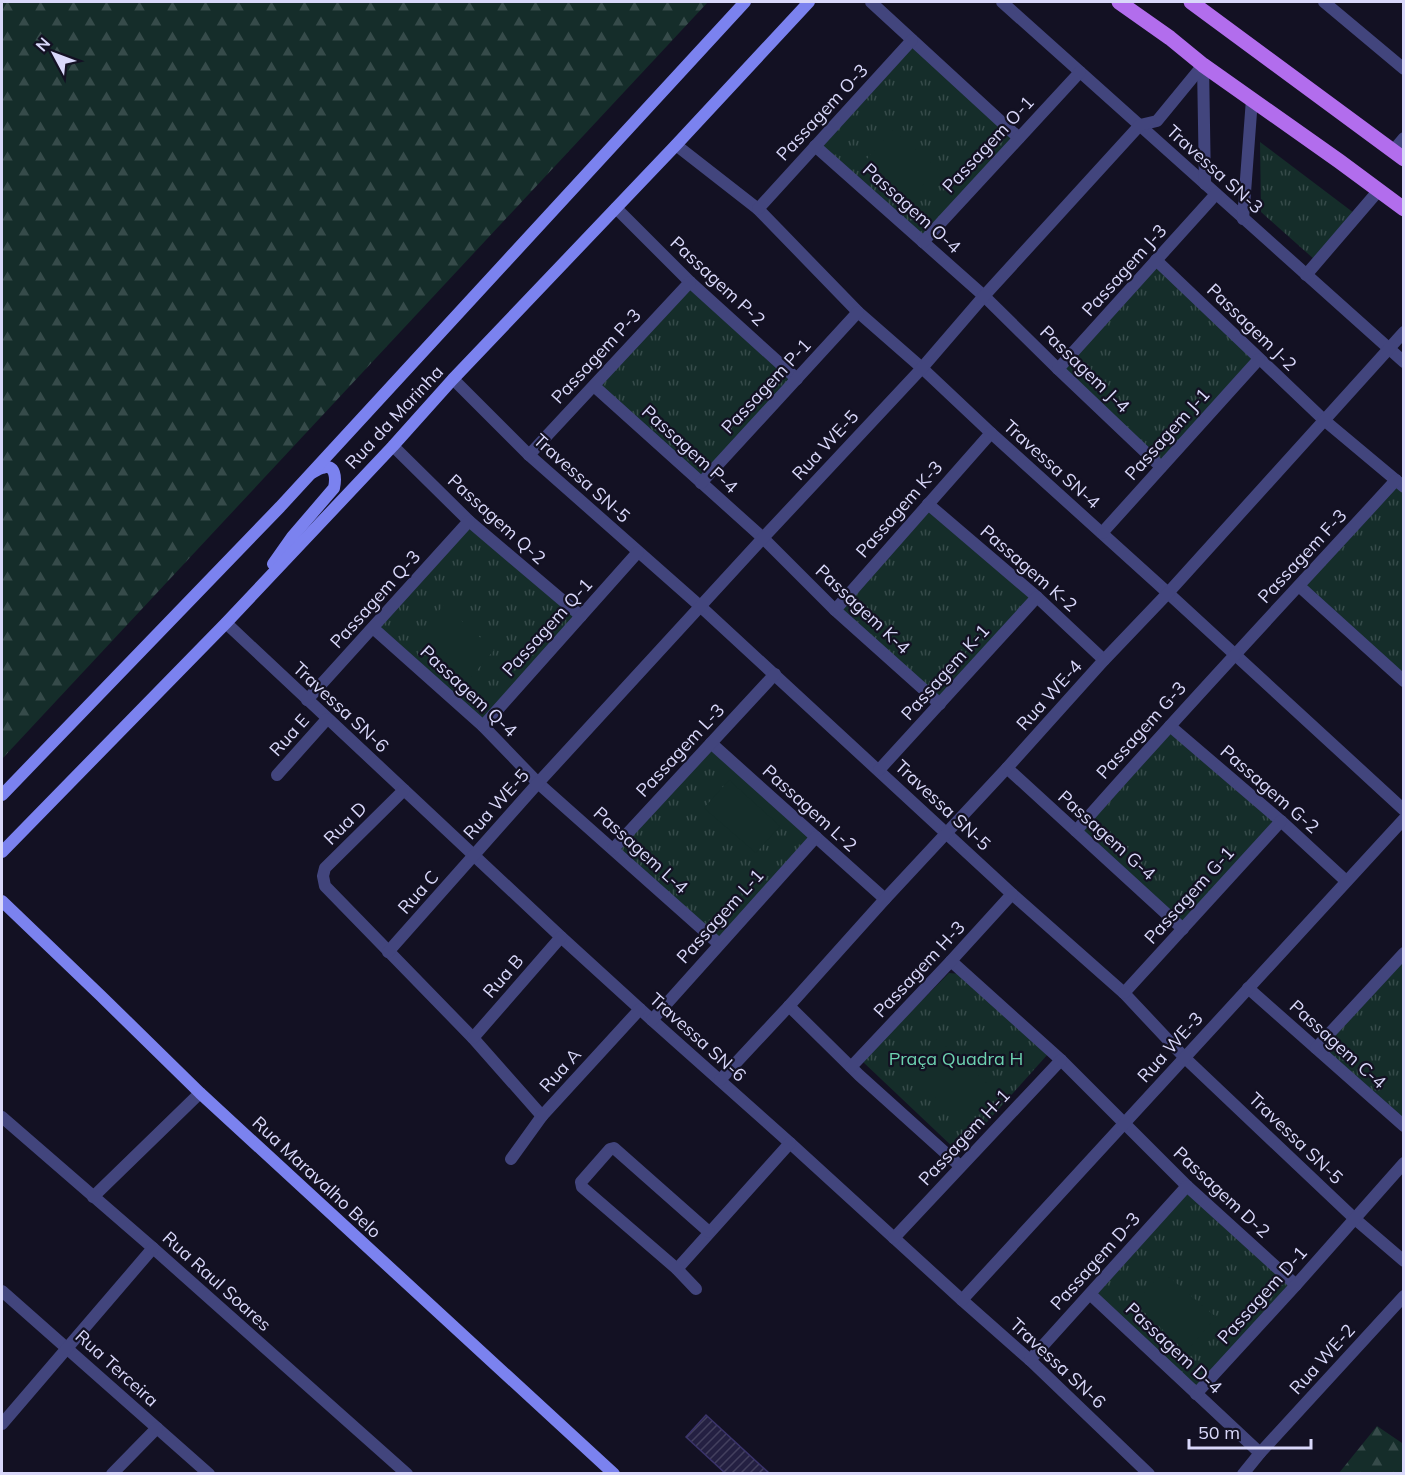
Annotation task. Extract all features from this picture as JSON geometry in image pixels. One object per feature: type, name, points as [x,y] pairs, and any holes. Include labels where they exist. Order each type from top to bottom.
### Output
[{"type":"main road","name":"Rua da Marinha","points":[[2,795],[280,507],[745,2]]},
{"type":"main road","name":"Rua da Marinha","points":[[2,852],[226,623],[808,2]]},
{"type":"main road","points":[[1119,2],[1404,209]]},
{"type":"main road","points":[[1191,2],[1398,155]]},
{"type":"main road","points":[[252,595],[292,537],[334,488],[336,479],[333,471],[327,467],[310,474]]},
{"type":"main road","name":"Rua Maravalho Belo","points":[[2,901],[200,1093],[614,1473]]},
{"type":"street","points":[[871,2],[1019,138]]},
{"type":"street","name":"Travessa SN-3","points":[[1002,2],[1404,362]]},
{"type":"street","points":[[1324,2],[1404,69]]},
{"type":"street","name":"Passagem O-3","points":[[758,208],[912,40]]},
{"type":"street","points":[[1203,65],[1205,184]]},
{"type":"street","name":"Rua WE-5","points":[[474,856],[700,606],[922,368],[984,296],[1140,125],[1157,121],[1203,65]]},
{"type":"street","name":"Passagem O-1","points":[[923,242],[1080,72]]},
{"type":"street","points":[[1243,219],[1252,99]]},
{"type":"street","points":[[1398,155],[1404,138]]},
{"type":"street","name":"Travessa SN-4","points":[[676,145],[758,208],[858,312],[1404,810]]},
{"type":"street","name":"Passagem O-4","points":[[815,146],[984,296]]},
{"type":"street","points":[[1306,275],[1379,190]]},
{"type":"street","name":"Passagem J-3","points":[[1058,369],[1216,194]]},
{"type":"street","name":"Passagem P-2","points":[[616,208],[690,282],[797,379]]},
{"type":"street","name":"Passagem J-2","points":[[1156,260],[1324,420],[1400,484]]},
{"type":"street","name":"Passagem P-3","points":[[529,455],[690,282]]},
{"type":"street","name":"Passagem J-4","points":[[984,296],[1161,467]]},
{"type":"street","name":"Passagem P-1","points":[[701,483],[858,312]]},
{"type":"street","name":"Rua WE-4","points":[[720,1080],[1168,593],[1404,332]]},
{"type":"street","name":"Passagem J-1","points":[[1102,533],[1260,359]]},
{"type":"street","name":"Travessa SN-5","points":[[453,379],[529,455],[700,606],[946,834],[1124,993],[1185,1058],[1355,1219],[1404,1261]]},
{"type":"street","name":"Passagem P-4","points":[[594,386],[763,538]]},
{"type":"street","name":"Passagem K-3","points":[[835,610],[991,433]]},
{"type":"street","name":"Passagem Q-2","points":[[393,446],[469,521],[581,615]]},
{"type":"street","name":"Passagem F-3","points":[[1234,655],[1400,484]]},
{"type":"street","name":"Passagem K-2","points":[[928,504],[1037,597],[1104,660]]},
{"type":"street","name":"Passagem Q-3","points":[[307,700],[469,521]]},
{"type":"street","name":"Passagem K-4","points":[[763,538],[835,610],[940,704]]},
{"type":"street","name":"Passagem Q-1","points":[[483,726],[638,552]]},
{"type":"street","points":[[1299,586],[1404,681]]},
{"type":"street","name":"Passagem K-1","points":[[879,770],[1037,597]]},
{"type":"street","name":"Travessa SN-6","points":[[226,623],[561,937],[1030,1360],[1149,1473]]},
{"type":"street","name":"Passagem Q-4","points":[[373,628],[483,726],[538,783]]},
{"type":"street","name":"Passagem G-3","points":[[1076,831],[1234,655]]},
{"type":"street","name":"Passagem L-3","points":[[613,849],[775,674]]},
{"type":"street","name":"Rua E","points":[[277,776],[327,719]]},
{"type":"street","name":"Passagem G-2","points":[[1170,726],[1281,821],[1346,882]]},
{"type":"street","name":"Passagem L-2","points":[[711,743],[885,899]]},
{"type":"street","name":"Passagem G-4","points":[[1007,768],[1183,928]]},
{"type":"street","name":"Passagem L-4","points":[[538,783],[719,944]]},
{"type":"street","name":"Rua D","points":[[388,952],[325,886],[323,876],[325,868],[404,790]]},
{"type":"street","name":"Rua WE-3","points":[[962,1300],[1404,819]]},
{"type":"street","name":"Passagem G-1","points":[[1124,993],[1281,821]]},
{"type":"street","name":"Passagem L-1","points":[[652,1020],[816,837]]},
{"type":"street","name":"Rua C","points":[[388,952],[474,856]]},
{"type":"street","name":"Passagem H-3","points":[[851,1067],[1012,894]]},
{"type":"street","name":"Rua B","points":[[473,1038],[561,937]]},
{"type":"street","points":[[388,952],[473,1038],[542,1116]]},
{"type":"street","points":[[1316,1048],[1404,953]]},
{"type":"street","name":"Passagem D-2","points":[[951,961],[1061,1060],[1187,1186],[1296,1285]]},
{"type":"street","name":"Passagem C-4","points":[[1248,988],[1404,1126]]},
{"type":"street","points":[[789,1006],[851,1067],[960,1166]]},
{"type":"street","name":"Rua A","points":[[511,1159],[542,1116],[640,1009]]},
{"type":"street","name":"Passagem H-1","points":[[894,1238],[1061,1060]]},
{"type":"street","points":[[93,1197],[200,1093]]},
{"type":"street","name":"Rua Raul Soares","points":[[2,1118],[407,1473]]},
{"type":"street","points":[[676,1269],[790,1143]]},
{"type":"street","points":[[696,1289],[582,1187],[581,1182],[610,1149],[614,1148],[709,1232]]},
{"type":"street","name":"Passagem D-1","points":[[1196,1394],[1404,1163]]},
{"type":"street","name":"Passagem D-3","points":[[1030,1360],[1187,1186]]},
{"type":"street","points":[[2,1422],[153,1248]]},
{"type":"street","name":"Rua Terceira","points":[[2,1290],[209,1473]]},
{"type":"street","name":"Passagem D-4","points":[[1090,1294],[1260,1453]]},
{"type":"street","name":"Rua WE-2","points":[[1243,1473],[1404,1296]]},
{"type":"street","points":[[112,1473],[157,1428]]},
{"type":"green space","points":[[2,2],[708,2],[2,759]]},
{"type":"green space","points":[[912,40],[1019,138],[923,242],[815,146]]},
{"type":"green space","points":[[893,130],[938,169],[908,201],[865,161]]},
{"type":"green space","points":[[1260,142],[1354,213],[1315,260],[1261,212]]},
{"type":"green space","points":[[1156,260],[1259,359],[1161,467],[1058,369]]},
{"type":"green space","points":[[690,282],[797,379],[701,483],[594,386]]},
{"type":"green space","points":[[1396,480],[1403,487],[1403,681],[1299,586]]},
{"type":"green space","points":[[928,504],[1037,597],[940,704],[835,610]]},
{"type":"green space","points":[[469,521],[581,616],[483,726],[373,628]]},
{"type":"green space","points":[[444,605],[494,650],[471,677],[422,630]]},
{"type":"green space","points":[[1170,726],[1281,821],[1183,929],[1076,831]]},
{"type":"green space","points":[[711,743],[816,837],[719,944],[613,849]]},
{"type":"green space","points":[[729,780],[780,826],[756,853],[704,808]]},
{"type":"green space","points":[[1403,953],[1403,1126],[1316,1048]]},
{"type":"green space","name":"Praça Quadra H","points":[[949,973],[961,974],[1048,1054],[961,1151],[956,1150],[862,1061]]},
{"type":"green space","points":[[937,1039],[995,1090],[963,1124],[908,1071]]},
{"type":"green space","points":[[1187,1186],[1296,1285],[1196,1394],[1090,1294]]},
{"type":"green space","points":[[1163,1272],[1216,1317],[1186,1352],[1135,1303]]},
{"type":"green space","points":[[1377,1426],[1403,1442],[1403,1473],[1339,1473]]},
{"type":"building","points":[[706,1415],[769,1473],[725,1473],[686,1437]]}]
